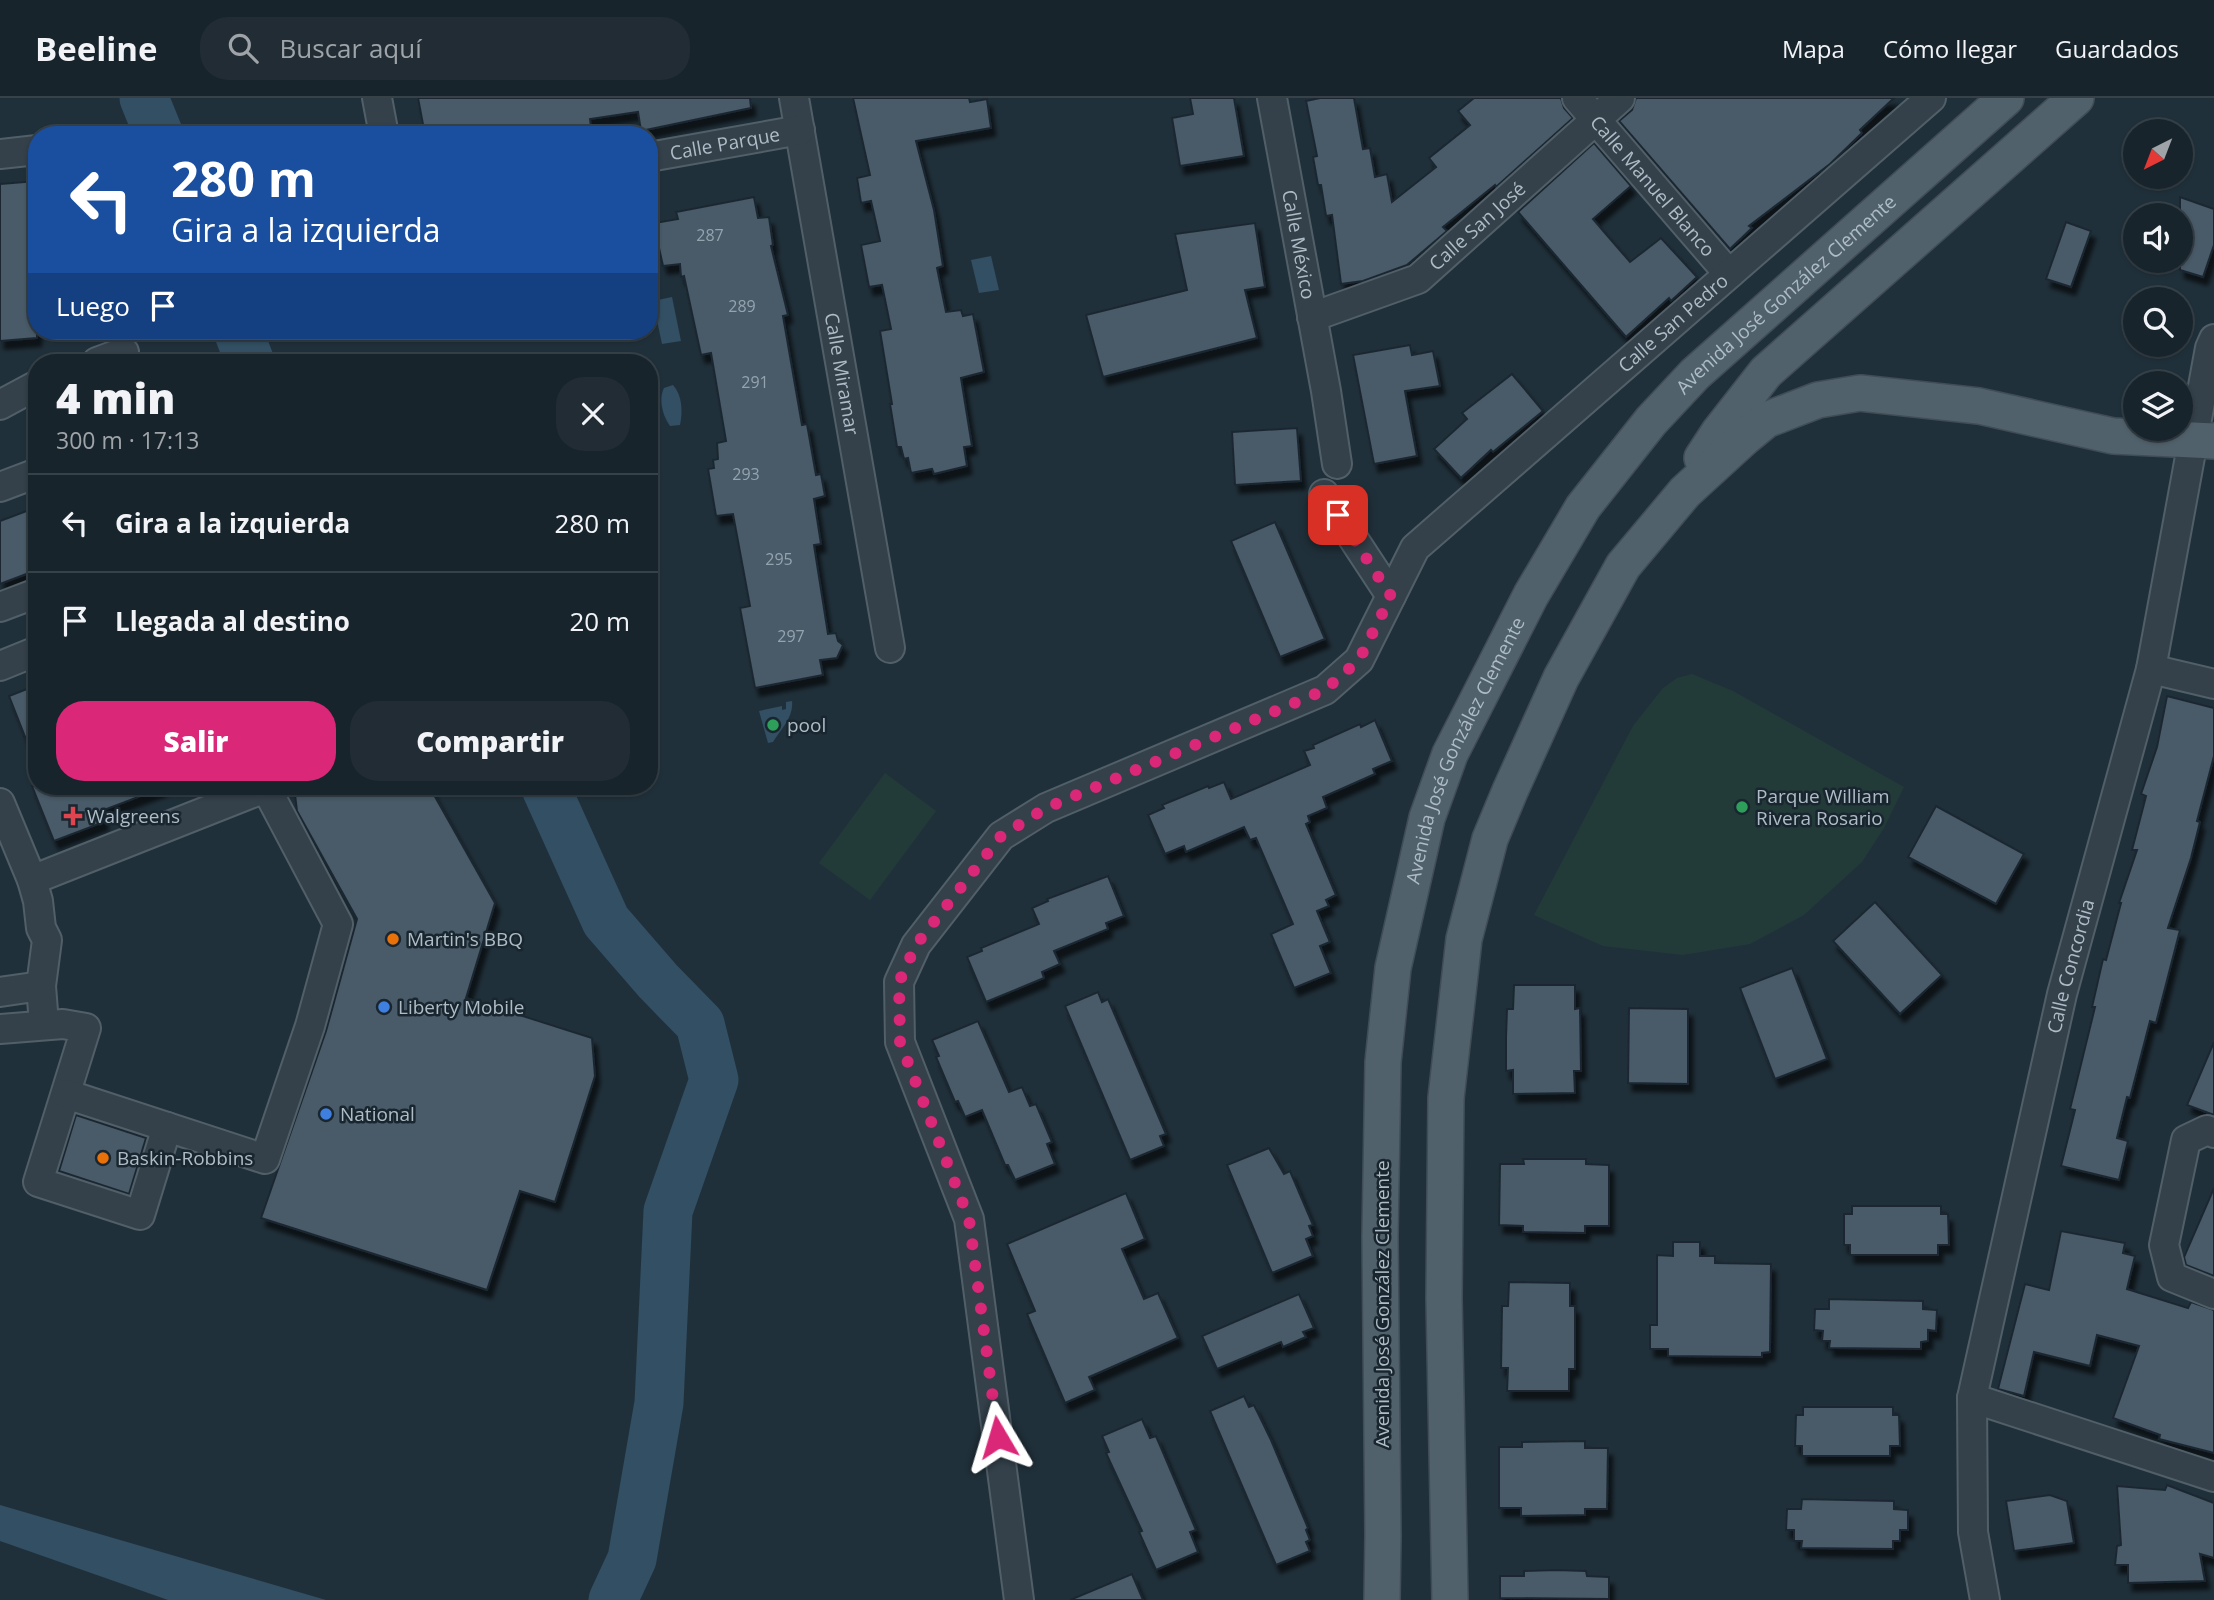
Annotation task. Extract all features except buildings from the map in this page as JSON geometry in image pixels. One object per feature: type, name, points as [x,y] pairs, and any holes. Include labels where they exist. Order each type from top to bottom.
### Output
[{"type":"main road","name":"Avenida José González Clemente","points":[[1381,1600],[1383,1536],[1380,1236],[1383,1062],[1393,968],[1409,891],[1427,818],[1450,754],[1531,595],[1583,507],[1651,421],[1695,374],[2006,98]]},
{"type":"main road","points":[[1685,492],[1692,474],[1719,432],[1766,372],[2077,98]]},
{"type":"main road","points":[[1450,1600],[1444,1298],[1446,1098],[1464,940],[1490,839],[1561,678],[1623,566],[1685,492],[1766,420],[1818,400],[1860,393],[1979,406],[2113,436],[2204,441]]},
{"type":"street","points":[[377,98],[382,126]]},
{"type":"street","name":"Calle Miramar","points":[[794,98],[890,648]]},
{"type":"street","name":"Calle México","points":[[1272,98],[1337,464]]},
{"type":"street","name":"Calle Manuel Blanco","points":[[1577,98],[1729,274]]},
{"type":"street","name":"Calle San José","points":[[1312,317],[1418,279],[1620,98]]},
{"type":"street","name":"Calle San Pedro","points":[[1391,596],[1415,548],[1931,98]]},
{"type":"street","name":"Calle Parque","points":[[658,155],[800,130]]},
{"type":"street","points":[[0,153],[28,151]]},
{"type":"street","name":"Calle Concordia","points":[[1985,1600],[1973,1532],[1972,1398],[2062,994],[2151,669],[2204,441],[2214,339]]},
{"type":"street","points":[[119,354],[124,352]]},
{"type":"street","points":[[0,405],[28,390]]},
{"type":"street","points":[[0,487],[28,476]]},
{"type":"street","points":[[1019,1600],[969,1219],[900,1042],[899,982],[916,945],[1001,836],[1046,808],[1325,690],[1359,660],[1391,596],[1324,494]]},
{"type":"street","points":[[0,607],[28,596]]},
{"type":"street","points":[[0,666],[28,655]]},
{"type":"street","points":[[2151,669],[2214,684]]},
{"type":"street","points":[[32,880],[245,795]]},
{"type":"street","points":[[66,1094],[265,1159],[331,954],[338,924],[269,795]]},
{"type":"street","points":[[0,803],[32,880],[41,928],[47,940],[41,986],[44,1024]]},
{"type":"street","points":[[0,992],[41,986]]},
{"type":"street","points":[[0,1029],[44,1024],[86,1028],[38,1182],[140,1215],[167,1127]]},
{"type":"street","points":[[2211,1132],[2186,1140],[2164,1245],[2172,1277],[2214,1294]]},
{"type":"street","points":[[1972,1398],[2214,1477]]},
{"type":"green space","name":"Parque William Rivera Rosario","points":[[1692,674],[1733,691],[1904,787],[1884,828],[1862,862],[1804,915],[1750,944],[1683,955],[1603,946],[1534,915],[1633,726],[1663,688],[1677,678]]},
{"type":"green space","points":[[885,773],[936,811],[870,900],[819,863]]},
{"type":"water","points":[[991,256],[999,290],[979,293],[971,260]]},
{"type":"water","points":[[672,297],[681,341],[662,344],[658,325],[658,300]]},
{"type":"water","points":[[673,385],[680,398],[681,414],[680,425],[670,426],[663,413],[661,398],[664,388]]},
{"type":"water","name":"pool","points":[[792,701],[786,723],[773,742],[768,743],[759,711],[782,706],[782,710],[786,709],[786,702]]},
{"type":"water","points":[[0,1505],[326,1600],[168,1600],[0,1541]]},
{"type":"waterway","points":[[144,98],[155,126]]},
{"type":"waterway","points":[[241,340],[247,354]]},
{"type":"waterway","points":[[549,795],[606,921],[700,1024],[714,1080],[668,1211],[659,1403],[632,1559],[613,1600]]},
{"type":"place","name":"pool","points":[[773,725]]},
{"type":"place","name":"Parque William Rivera Rosario","points":[[1742,807]]},
{"type":"place","name":"Walgreens","points":[[73,816]]},
{"type":"place","name":"Martin's BBQ","points":[[393,939]]},
{"type":"place","name":"Liberty Mobile","points":[[384,1007]]},
{"type":"place","name":"National","points":[[326,1114]]},
{"type":"place","name":"Baskin-Robbins","points":[[103,1158]]},
{"type":"route","points":[[998,1437],[969,1219],[900,1042],[899,982],[916,945],[1001,836],[1046,808],[1325,690],[1359,660],[1391,596],[1338,515]]}]
